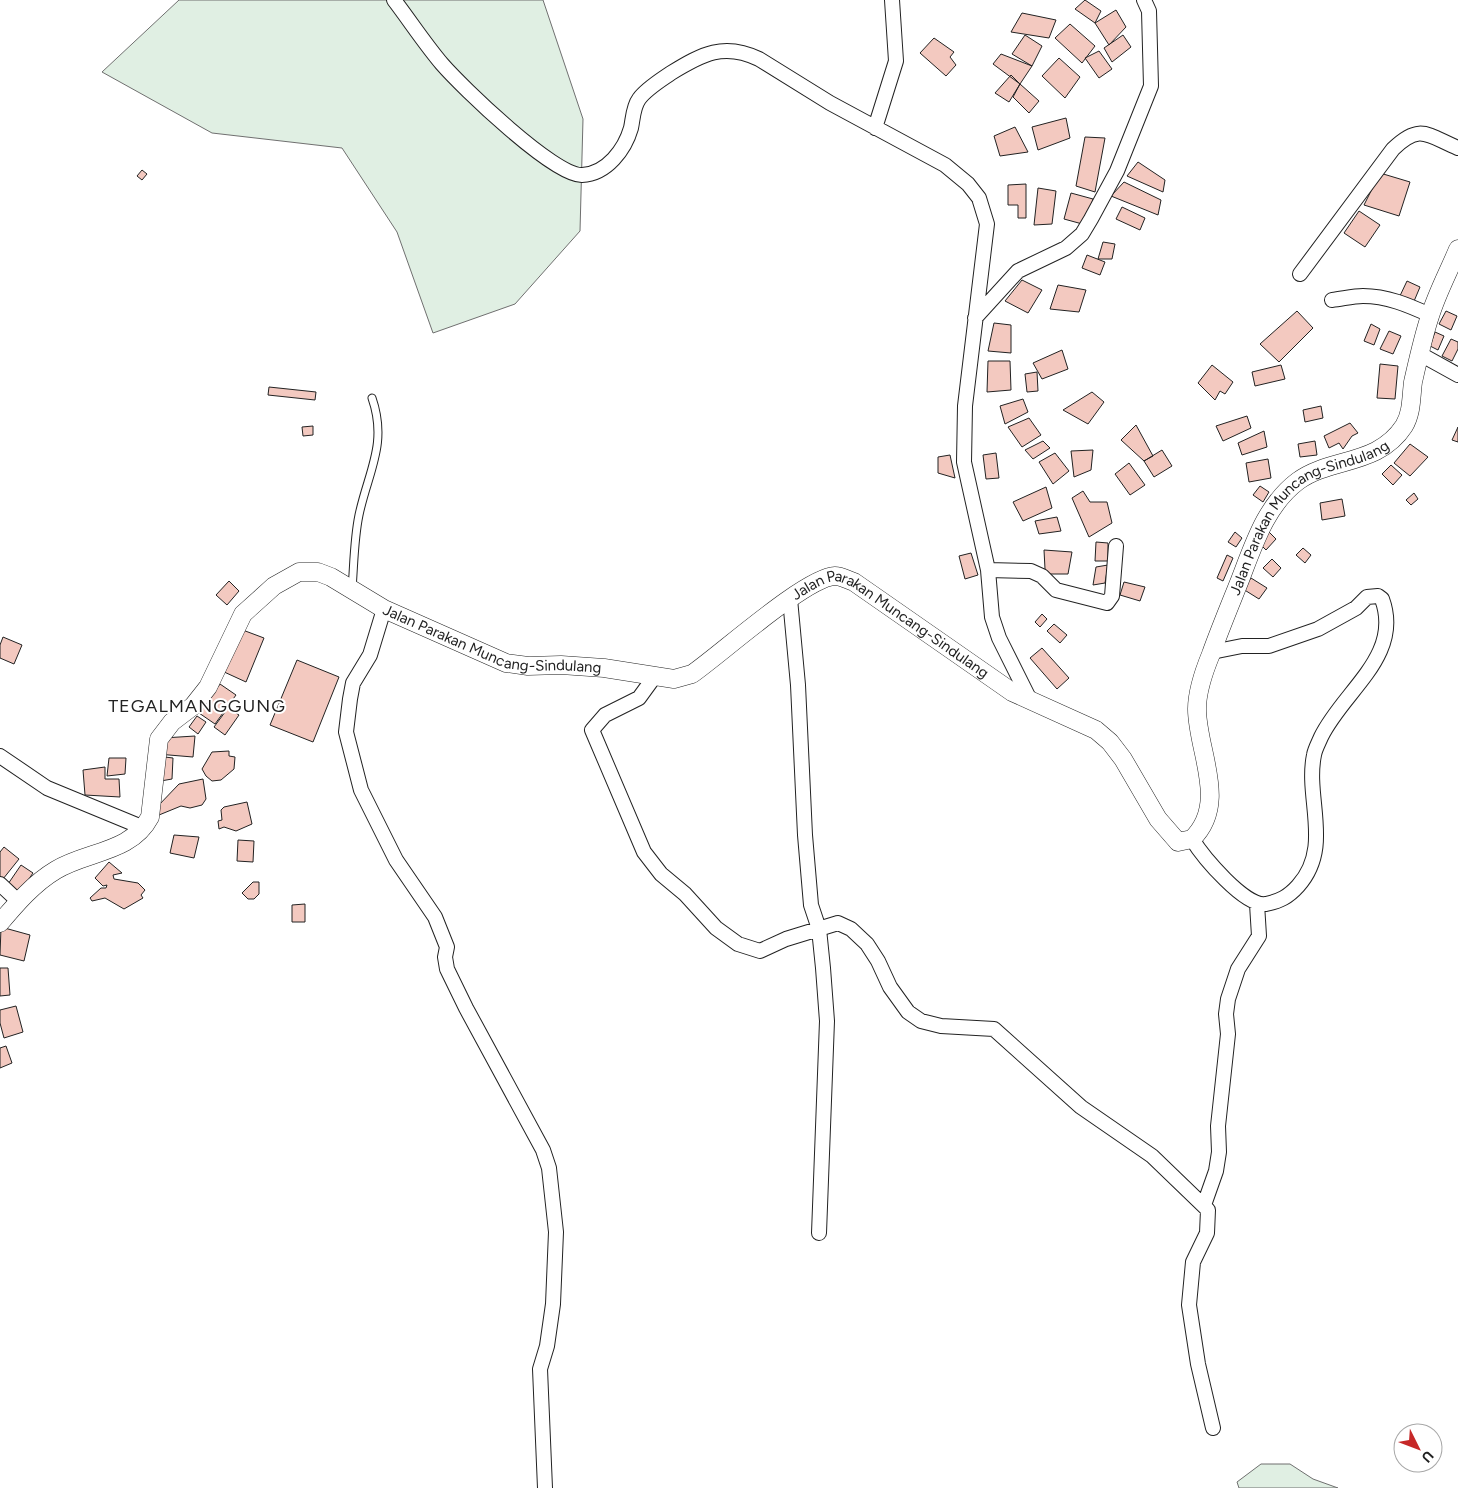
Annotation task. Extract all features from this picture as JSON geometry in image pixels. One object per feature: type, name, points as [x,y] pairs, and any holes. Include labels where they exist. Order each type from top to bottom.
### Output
[{"type":"street","points":[[394,0],[448,70],[486,107],[547,159],[570,173],[582,175],[596,172],[616,158],[624,145],[640,98],[663,78],[698,56],[713,52],[729,51],[746,53],[876,128],[945,165],[968,184],[979,198],[987,224],[974,318],[965,406],[964,462],[988,570],[992,617],[999,638],[1030,700]]},
{"type":"street","points":[[876,128],[896,61],[892,0]]},
{"type":"street","points":[[974,318],[1018,271],[1066,248],[1082,234],[1117,171],[1151,86],[1149,11],[1144,0]]},
{"type":"street","points":[[1300,274],[1393,149],[1406,137],[1414,133],[1422,133],[1458,148]]},
{"type":"street","name":"Jalan Parakan Muncang-Sindulang","points":[[144,828],[151,808],[155,756],[159,739],[172,722],[193,706],[208,687],[243,614],[274,586],[299,572],[318,572],[352,589],[384,609],[506,663],[528,666],[561,665],[604,668],[674,679],[692,674],[790,599],[822,579],[837,576],[854,582],[1012,692],[1096,730],[1110,742],[1123,759],[1158,819],[1171,837],[1178,842],[1192,839],[1202,827],[1210,791],[1208,767],[1198,726],[1196,708],[1198,694],[1212,652],[1264,519],[1282,495],[1300,480],[1319,471],[1356,460],[1375,451],[1395,437],[1408,417],[1420,354],[1430,316],[1458,250]]},
{"type":"street","points":[[1332,300],[1362,296],[1384,298],[1404,303],[1430,316]]},
{"type":"street","points":[[1420,354],[1458,375]]},
{"type":"street","points":[[988,570],[1031,570],[1042,576],[1056,590],[1105,604],[1112,596],[1116,546]]},
{"type":"street","points":[[1192,839],[1202,856],[1249,901],[1257,904],[1279,902],[1290,895],[1302,881],[1310,866],[1318,828],[1314,790],[1314,755],[1333,716],[1364,677],[1381,651],[1388,615],[1382,599],[1378,596],[1367,597],[1356,608],[1318,630],[1269,646],[1242,646],[1212,652]]},
{"type":"street","points":[[790,599],[798,685],[806,852],[811,905],[818,929],[827,1021],[819,1234]]},
{"type":"street","points":[[384,609],[373,648],[353,683],[350,699],[346,732],[361,790],[396,860],[435,917],[447,947],[445,957],[447,969],[540,1143],[549,1168],[556,1232],[553,1304],[547,1346],[540,1369],[545,1488]]},
{"type":"street","points":[[655,676],[639,698],[605,716],[592,730],[644,852],[661,874],[685,894],[716,928],[738,944],[760,951],[786,939],[838,923],[852,929],[867,944],[898,1000],[908,1012],[921,1020],[941,1026],[994,1029],[1081,1107],[1152,1156],[1208,1210],[1207,1232],[1193,1262],[1189,1305],[1198,1364],[1213,1428]]},
{"type":"street","points":[[0,756],[47,788],[144,828],[127,843],[56,870],[18,902],[0,923]]},
{"type":"street","points":[[0,884],[18,902]]},
{"type":"street","points":[[1204,1205],[1216,1171],[1219,1152],[1218,1126],[1228,1034],[1226,1014],[1228,999],[1238,969],[1259,936],[1257,904]]},
{"type":"lane","points":[[352,589],[360,514],[379,445],[378,416],[372,398]]},
{"type":"green space","points":[[179,0],[543,0],[583,119],[580,231],[515,304],[433,333],[397,232],[342,148],[212,133],[102,72]]},
{"type":"green space","points":[[1261,1464],[1290,1464],[1313,1479],[1338,1488],[1239,1488],[1237,1482]]},
{"type":"building","points":[[1085,0],[1101,11],[1095,23],[1075,9]]},
{"type":"building","points":[[1116,10],[1126,27],[1109,45],[1095,23]]},
{"type":"building","points":[[1022,13],[1056,20],[1049,38],[1011,32]]},
{"type":"building","points":[[1070,24],[1095,46],[1082,63],[1055,38]]},
{"type":"building","points":[[1025,35],[1042,46],[1032,66],[1012,54]]},
{"type":"building","points":[[1123,35],[1131,47],[1112,62],[1104,48]]},
{"type":"building","points":[[934,38],[954,52],[950,57],[956,65],[946,76],[920,53]]},
{"type":"building","points":[[1099,51],[1112,69],[1099,78],[1085,58]]},
{"type":"building","points":[[1001,54],[1032,66],[1020,84],[993,64]]},
{"type":"building","points":[[1059,58],[1080,77],[1065,98],[1042,76]]},
{"type":"building","points":[[1011,75],[1020,84],[1009,102],[995,93]]},
{"type":"building","points":[[1020,84],[1039,101],[1029,113],[1013,97]]},
{"type":"building","points":[[1066,118],[1070,138],[1038,150],[1032,127]]},
{"type":"building","points":[[1015,127],[1028,152],[1000,156],[994,136]]},
{"type":"building","points":[[1085,137],[1105,138],[1095,192],[1076,186]]},
{"type":"building","points":[[1138,162],[1165,180],[1163,192],[1127,176]]},
{"type":"building","points":[[142,170],[147,174],[142,180],[137,176]]},
{"type":"building","points":[[1380,173],[1410,182],[1399,216],[1364,205]]},
{"type":"building","points":[[1124,182],[1161,200],[1158,215],[1111,196]]},
{"type":"building","points":[[1026,184],[1026,218],[1018,218],[1018,205],[1008,205],[1008,185]]},
{"type":"building","points":[[1038,188],[1056,191],[1052,224],[1034,225]]},
{"type":"building","points":[[1071,193],[1093,199],[1086,225],[1064,219]]},
{"type":"building","points":[[1122,207],[1145,218],[1140,230],[1116,219]]},
{"type":"building","points":[[1359,211],[1380,225],[1365,247],[1344,233]]},
{"type":"building","points":[[1103,242],[1115,244],[1112,259],[1098,259]]},
{"type":"building","points":[[1087,255],[1105,262],[1100,275],[1082,268]]},
{"type":"building","points":[[1022,280],[1042,290],[1028,313],[1005,301]]},
{"type":"building","points":[[1407,281],[1420,287],[1412,306],[1398,300]]},
{"type":"building","points":[[1058,285],[1086,290],[1079,312],[1050,309]]},
{"type":"building","points":[[1297,311],[1313,328],[1279,362],[1260,344]]},
{"type":"building","points":[[1446,311],[1457,316],[1451,330],[1439,324]]},
{"type":"building","points":[[994,323],[1011,325],[1011,353],[988,351]]},
{"type":"building","points":[[1371,324],[1380,329],[1374,345],[1364,341]]},
{"type":"building","points":[[1389,331],[1401,336],[1393,354],[1380,349]]},
{"type":"building","points":[[1435,332],[1444,336],[1438,350],[1430,346]]},
{"type":"building","points":[[1451,339],[1458,342],[1458,349],[1452,361],[1442,356]]},
{"type":"building","points":[[1062,350],[1068,369],[1042,379],[1033,363]]},
{"type":"building","points":[[988,361],[1010,361],[1011,390],[987,392]]},
{"type":"building","points":[[1380,364],[1398,366],[1395,399],[1377,398]]},
{"type":"building","points":[[1212,365],[1233,382],[1225,394],[1220,391],[1215,400],[1198,383]]},
{"type":"building","points":[[1281,365],[1285,379],[1255,386],[1252,372]]},
{"type":"building","points":[[1037,372],[1038,391],[1027,392],[1025,374]]},
{"type":"building","points":[[269,387],[316,392],[315,400],[268,395]]},
{"type":"building","points":[[1092,392],[1104,402],[1088,424],[1063,410]]},
{"type":"building","points":[[1023,399],[1028,412],[1005,424],[1000,406]]},
{"type":"building","points":[[1321,406],[1323,418],[1305,422],[1303,410]]},
{"type":"building","points":[[1247,416],[1251,428],[1223,441],[1216,426]]},
{"type":"building","points":[[1029,418],[1041,435],[1022,447],[1008,427]]},
{"type":"building","points":[[1350,423],[1358,433],[1352,436],[1343,449],[1339,443],[1329,448],[1324,436]]},
{"type":"building","points":[[1136,425],[1153,456],[1144,461],[1121,440]]},
{"type":"building","points":[[313,426],[313,435],[303,436],[302,427]]},
{"type":"building","points":[[1458,427],[1458,442],[1452,440]]},
{"type":"building","points":[[1264,431],[1267,447],[1242,455],[1238,443]]},
{"type":"building","points":[[1043,441],[1050,448],[1033,459],[1025,450]]},
{"type":"building","points":[[1315,441],[1317,455],[1300,457],[1298,444]]},
{"type":"building","points":[[1410,444],[1428,457],[1410,476],[1394,463]]},
{"type":"building","points":[[1093,450],[1091,470],[1074,477],[1071,451]]},
{"type":"building","points":[[1162,450],[1172,466],[1154,477],[1144,461]]},
{"type":"building","points":[[996,453],[999,478],[986,479],[983,455]]},
{"type":"building","points":[[1055,453],[1069,471],[1053,484],[1039,462]]},
{"type":"building","points":[[950,455],[955,478],[938,473],[938,457]]},
{"type":"building","points":[[1268,459],[1271,478],[1249,482],[1246,463]]},
{"type":"building","points":[[1129,463],[1145,485],[1130,495],[1115,474]]},
{"type":"building","points":[[1391,465],[1402,475],[1393,485],[1382,474]]},
{"type":"building","points":[[1260,486],[1269,492],[1263,502],[1253,495]]},
{"type":"building","points":[[1046,487],[1052,508],[1023,521],[1013,502]]},
{"type":"building","points":[[1083,491],[1090,502],[1107,502],[1112,523],[1089,537],[1072,498]]},
{"type":"building","points":[[1414,493],[1418,499],[1411,505],[1406,500]]},
{"type":"building","points":[[1342,499],[1345,516],[1322,520],[1320,503]]},
{"type":"building","points":[[1057,517],[1061,531],[1039,534],[1035,521]]},
{"type":"building","points":[[1266,529],[1276,539],[1266,550],[1256,540]]},
{"type":"building","points":[[1235,532],[1242,538],[1236,547],[1228,542]]},
{"type":"building","points":[[1096,542],[1108,543],[1108,561],[1095,561]]},
{"type":"building","points":[[1303,548],[1311,555],[1305,563],[1296,555]]},
{"type":"building","points":[[1044,550],[1072,552],[1068,574],[1050,574],[1045,569]]},
{"type":"building","points":[[971,553],[978,575],[965,579],[959,556]]},
{"type":"building","points":[[1227,555],[1233,558],[1223,581],[1217,578]]},
{"type":"building","points":[[1272,559],[1281,568],[1273,577],[1263,568]]},
{"type":"building","points":[[1108,565],[1105,583],[1093,585],[1096,567]]},
{"type":"building","points":[[1251,578],[1267,588],[1259,599],[1243,589]]},
{"type":"building","points":[[229,581],[239,591],[227,605],[216,595]]},
{"type":"building","points":[[1124,582],[1145,587],[1140,601],[1120,595]]},
{"type":"building","points":[[1042,614],[1047,619],[1040,627],[1035,622]]},
{"type":"building","points":[[1054,624],[1067,635],[1060,643],[1047,631]]},
{"type":"building","points":[[240,629],[264,638],[246,682],[222,671]]},
{"type":"building","points":[[3,637],[22,645],[14,664],[0,658],[0,645]]},
{"type":"building","points":[[1042,648],[1069,678],[1057,689],[1030,658]]},
{"type":"building","points":[[297,660],[339,677],[313,742],[270,725]]},
{"type":"building","points":[[220,684],[236,695],[215,724],[199,713]]},
{"type":"building","points":[[228,708],[239,715],[225,735],[214,727]]},
{"type":"building","points":[[197,716],[206,722],[198,734],[189,727]]},
{"type":"building","points":[[195,736],[193,757],[157,754],[163,738]]},
{"type":"building","points":[[229,751],[229,756],[235,757],[234,769],[221,780],[212,781],[202,769],[212,752]]},
{"type":"building","points":[[157,756],[173,758],[172,779],[155,782]]},
{"type":"building","points":[[109,758],[126,758],[125,774],[107,776]]},
{"type":"building","points":[[105,767],[105,779],[119,779],[120,797],[85,795],[83,770]]},
{"type":"building","points":[[203,779],[206,799],[202,805],[190,808],[181,806],[159,815],[157,807],[179,784]]},
{"type":"building","points":[[247,802],[252,824],[236,831],[224,827],[219,829],[218,821],[222,820],[221,810],[224,807]]},
{"type":"building","points":[[174,835],[199,837],[194,858],[170,853]]},
{"type":"building","points":[[238,840],[254,841],[253,862],[237,861]]},
{"type":"building","points":[[4,847],[19,859],[3,879],[0,877],[0,852]]},
{"type":"building","points":[[109,862],[122,873],[113,875],[114,879],[138,883],[145,890],[141,895],[143,898],[124,909],[105,898],[92,901],[90,898],[101,888],[106,888],[107,885],[103,886],[95,878]]},
{"type":"building","points":[[21,865],[33,873],[20,892],[8,884]]},
{"type":"building","points":[[253,882],[259,882],[259,894],[254,899],[248,899],[242,893]]},
{"type":"building","points":[[305,904],[305,922],[292,922],[292,905]]},
{"type":"building","points":[[1,927],[30,935],[24,961],[0,955]]},
{"type":"building","points":[[0,968],[8,968],[10,995],[0,996]]},
{"type":"building","points":[[16,1006],[23,1032],[4,1038],[0,1023],[0,1010]]},
{"type":"building","points":[[6,1046],[12,1063],[0,1068],[0,1048]]},
{"type":"district","name":"TEGALMANGGUNG","points":[[197,706]]}]
